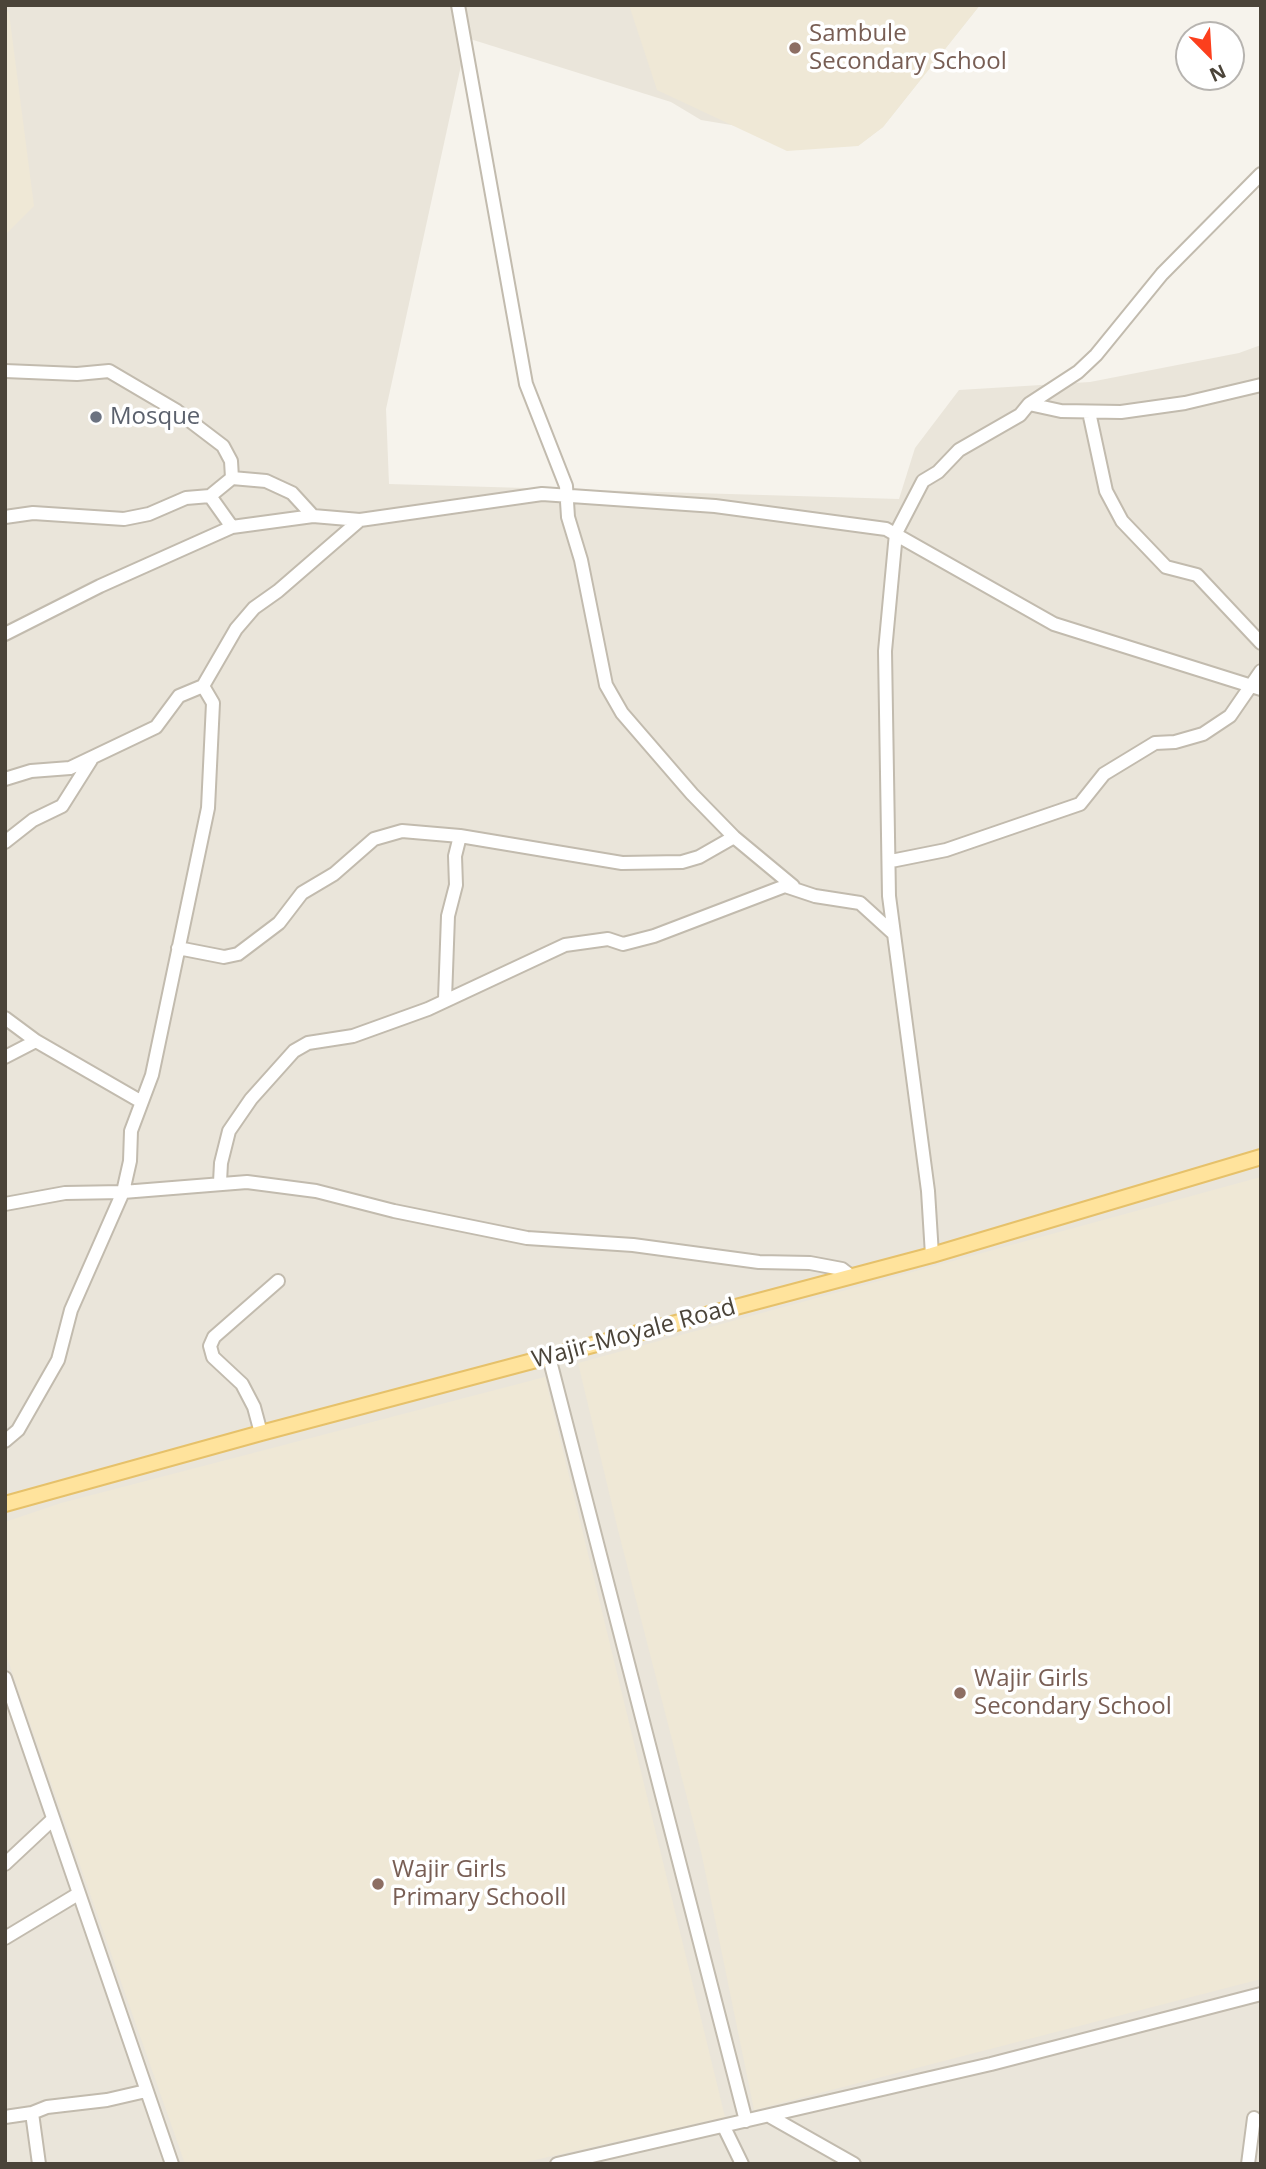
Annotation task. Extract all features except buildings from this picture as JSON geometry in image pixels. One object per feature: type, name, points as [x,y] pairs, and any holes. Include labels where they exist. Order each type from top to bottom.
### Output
[{"type":"main road","name":"Wajir-Moyale Road","points":[[5,1504],[261,1433],[932,1255],[1261,1157]]},
{"type":"street","points":[[458,5],[526,384],[565,481],[565,496],[606,685],[622,713],[692,794],[734,837],[793,886],[815,896],[860,903],[893,933]]},
{"type":"street","points":[[932,1255],[928,1191],[889,896],[891,861],[886,763],[885,651],[896,533],[923,481],[938,472],[959,450],[1020,415],[1029,404],[1077,372],[1096,355],[1162,274],[1261,174]]},
{"type":"street","points":[[5,371],[76,374],[109,371],[177,411],[223,446],[231,461],[232,478]]},
{"type":"street","points":[[1029,404],[1061,411],[1121,412],[1185,403],[1261,385]]},
{"type":"street","points":[[1089,412],[1106,491],[1122,521],[1166,567],[1197,575],[1261,643]]},
{"type":"street","points":[[5,517],[33,513],[124,519],[149,514],[186,498],[210,496],[232,478],[266,481],[292,493],[313,516]]},
{"type":"street","points":[[5,634],[100,586],[232,527],[313,516],[360,520],[542,494],[715,506],[806,517],[896,533],[1054,624],[1256,688]]},
{"type":"street","points":[[210,496],[232,527]]},
{"type":"street","points":[[5,779],[31,771],[70,768],[156,727],[179,696],[204,686],[236,629],[254,608],[278,592],[360,520]]},
{"type":"street","points":[[891,861],[946,850],[1080,804],[1104,774],[1155,743],[1175,742],[1217,726],[1256,688],[1261,671]]},
{"type":"street","points":[[5,1441],[18,1430],[58,1360],[71,1310],[123,1192],[130,1161],[131,1131],[140,1101],[152,1075],[208,808],[213,703],[204,686]]},
{"type":"street","points":[[5,842],[33,820],[62,806],[91,760]]},
{"type":"street","points":[[178,948],[224,957],[247,949],[279,923],[302,893],[334,874],[374,839],[402,831],[460,836],[622,863],[682,862],[699,858],[734,837]]},
{"type":"street","points":[[445,999],[448,916],[456,885],[455,856],[460,836]]},
{"type":"street","points":[[220,1182],[221,1163],[229,1131],[251,1099],[294,1051],[307,1043],[353,1036],[428,1009],[565,945],[608,939],[623,944],[654,936],[776,887],[793,886]]},
{"type":"street","points":[[5,1018],[36,1041],[140,1101]]},
{"type":"street","points":[[5,1057],[36,1041]]},
{"type":"street","points":[[5,1203],[65,1193],[123,1192],[220,1182],[247,1182],[316,1191],[394,1211],[527,1238],[645,1247],[759,1262],[810,1262],[842,1269],[851,1276]]},
{"type":"street","points":[[261,1433],[254,1407],[243,1384],[214,1357],[210,1346],[214,1337],[278,1281]]},
{"type":"street","points":[[549,1357],[746,2121]]},
{"type":"street","points":[[7,1686],[41,1777],[52,1820],[106,1968],[172,2164]]},
{"type":"street","points":[[5,1864],[52,1820]]},
{"type":"street","points":[[5,1938],[78,1894]]},
{"type":"street","points":[[557,2164],[771,2117],[991,2064],[1261,1994]]},
{"type":"street","points":[[5,2117],[32,2113],[47,2106],[107,2100],[146,2091]]},
{"type":"street","points":[[32,2113],[39,2164]]},
{"type":"street","points":[[771,2117],[854,2164]]},
{"type":"street","points":[[1248,2164],[1254,2118]]},
{"type":"street","points":[[724,2127],[742,2164]]},
{"type":"shaded area","points":[[5,5],[980,5],[883,127],[858,146],[701,120],[671,102],[467,38],[386,409],[389,484],[899,499],[915,448],[959,390],[1090,382],[1239,353],[1261,345],[1261,2164],[5,2164]]},
{"type":"shaded area","name":"Sambule Secondary School","points":[[629,5],[980,5],[883,127],[858,146],[787,151],[657,90]]},
{"type":"shaded area","points":[[5,9],[9,13],[34,206],[5,235]]},
{"type":"shaded area","name":"Wajir Girls Secondary School","points":[[1261,1177],[1261,1979],[754,2110],[702,1856],[578,1363]]},
{"type":"shaded area","name":"Wajir Girls Primary Schooll","points":[[545,1377],[725,2117],[517,2164],[185,2164],[5,1652],[5,1522],[61,1503]]},
{"type":"place","name":"Sambule Secondary School","points":[[795,48]]},
{"type":"place","name":"Mosque","points":[[96,417]]},
{"type":"place","name":"Wajir Girls Secondary School","points":[[960,1693]]},
{"type":"place","name":"Wajir Girls Primary Schooll","points":[[378,1884]]}]
